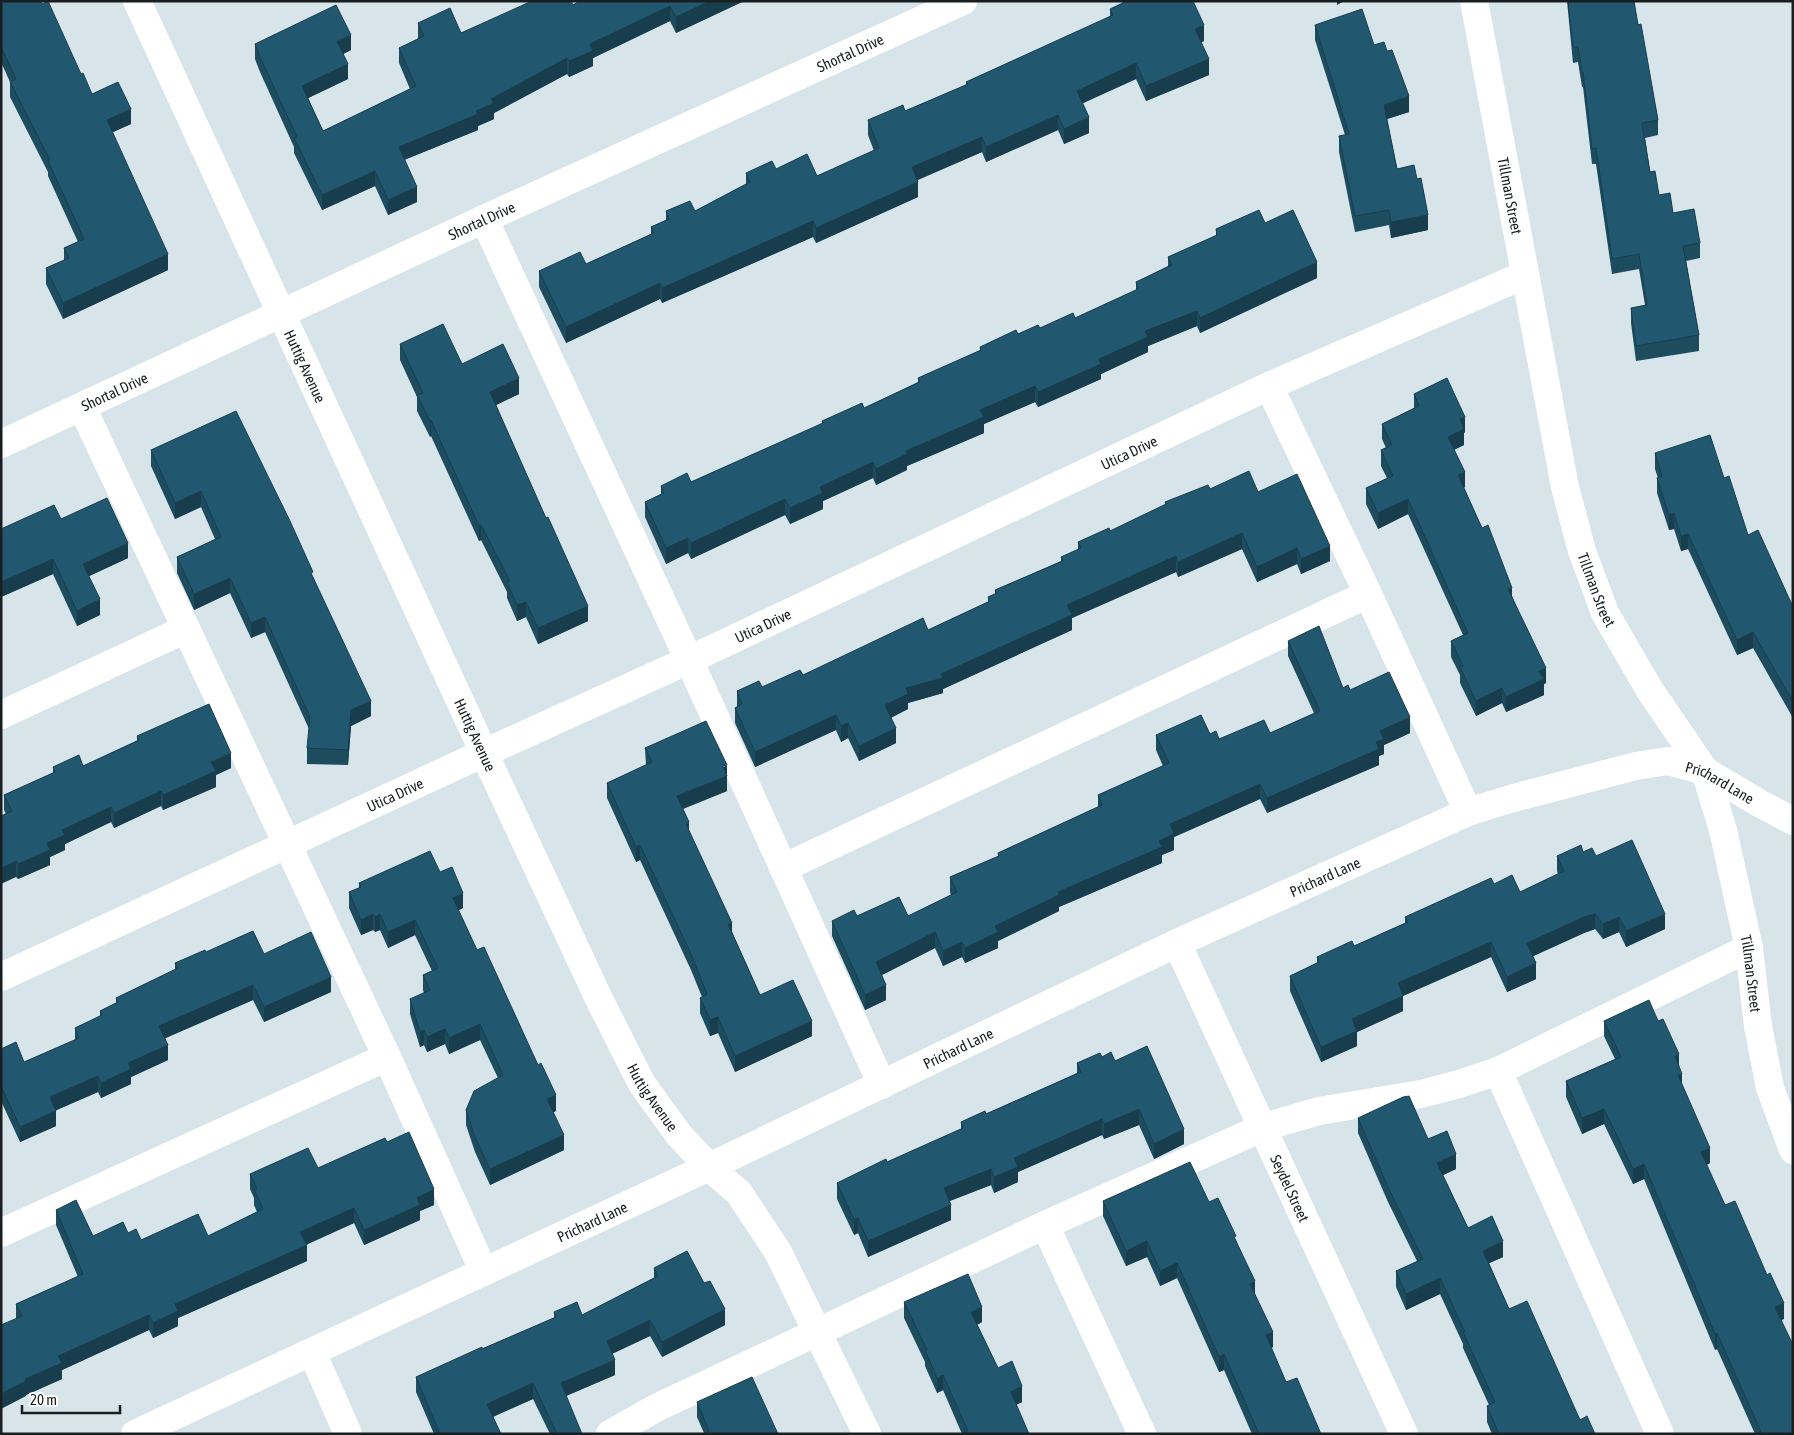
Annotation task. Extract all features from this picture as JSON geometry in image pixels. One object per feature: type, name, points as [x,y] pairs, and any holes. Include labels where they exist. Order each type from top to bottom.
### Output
[{"type":"street","name":"Huttig Avenue","points":[[138,1],[484,753],[599,999],[642,1084],[679,1135],[709,1167],[738,1193],[778,1252],[867,1434]]},
{"type":"street","name":"Shortal Drive","points":[[1,444],[484,219],[963,1]]},
{"type":"street","name":"Tillman Street","points":[[1474,1],[1565,487],[1582,552],[1609,621],[1649,689],[1705,771],[1723,830],[1749,948],[1758,1026],[1770,1088],[1793,1150]]},
{"type":"street","points":[[484,219],[689,660],[882,1085]]},
{"type":"street","name":"Utica Drive","points":[[1,977],[689,660],[1269,386],[1524,275]]},
{"type":"street","points":[[1269,386],[1368,594],[1468,812]]},
{"type":"street","points":[[82,407],[387,1057],[484,1272]]},
{"type":"street","points":[[783,868],[1368,594]]},
{"type":"street","points":[[1,715],[186,629]]},
{"type":"street","name":"Prichard Lane","points":[[135,1434],[709,1167],[1177,943],[1468,812],[1609,773],[1668,761],[1705,771],[1759,804],[1793,821]]},
{"type":"street","name":"Seydel Street","points":[[1177,943],[1264,1127],[1404,1434]]},
{"type":"street","points":[[610,1434],[656,1408],[1045,1224],[1264,1127],[1319,1112],[1421,1094],[1460,1084],[1498,1071],[1749,948]]},
{"type":"street","points":[[1,1233],[387,1057]]},
{"type":"street","points":[[1498,1071],[1660,1434]]},
{"type":"street","points":[[1045,1224],[1142,1434]]},
{"type":"street","points":[[312,1352],[348,1434]]},
{"type":"building","points":[[1,1],[41,1],[42,4],[48,1],[92,94],[118,82],[131,109],[107,120],[168,254],[63,303],[46,268],[69,258],[64,248],[84,239],[48,161],[50,160],[10,82],[16,79],[1,47]]},
{"type":"building","points":[[532,1],[548,1],[549,3],[554,1],[571,1],[573,5],[580,1],[710,1],[676,17],[670,6],[590,44],[593,51],[569,61],[567,58],[491,99],[494,103],[476,111],[478,114],[399,147],[417,187],[388,200],[375,171],[322,195],[294,138],[297,137],[255,44],[336,5],[351,35],[337,41],[348,64],[302,86],[323,131],[416,86],[399,48],[424,36],[418,23],[450,8],[461,33]]},
{"type":"building","points":[[1127,1],[1193,1],[1204,25],[1195,29],[1209,59],[1146,86],[1136,63],[1077,91],[1089,117],[1064,129],[1058,115],[986,147],[982,137],[912,167],[918,182],[816,228],[813,221],[662,288],[660,283],[566,327],[539,271],[580,252],[586,264],[654,233],[651,227],[669,219],[666,211],[690,201],[695,211],[750,182],[746,173],[772,161],[776,169],[807,154],[817,176],[879,148],[868,120],[903,105],[905,111],[968,84],[966,82],[1113,15],[1110,9]]},
{"type":"building","points":[[1568,1],[1634,1],[1638,25],[1641,24],[1658,120],[1642,123],[1650,172],[1655,171],[1659,195],[1670,193],[1673,213],[1694,209],[1700,243],[1683,246],[1699,335],[1636,346],[1631,308],[1647,305],[1639,254],[1612,259],[1596,148],[1592,149],[1583,72],[1578,47],[1573,47]]},
{"type":"building","points":[[1362,9],[1374,45],[1384,42],[1387,51],[1392,50],[1409,96],[1384,105],[1397,169],[1414,165],[1417,179],[1421,178],[1428,215],[1391,222],[1389,210],[1355,216],[1339,136],[1349,134],[1315,25]]},
{"type":"building","points":[[1259,210],[1265,223],[1293,210],[1317,262],[1200,318],[1197,311],[1145,331],[1148,337],[1099,359],[1101,364],[1038,392],[1035,386],[980,410],[984,417],[906,451],[907,454],[876,469],[873,462],[820,487],[823,493],[790,508],[785,499],[691,543],[688,538],[666,548],[645,502],[664,493],[661,486],[687,473],[691,482],[823,423],[822,421],[862,403],[864,408],[920,382],[918,378],[981,350],[980,347],[1016,330],[1018,334],[1038,325],[1040,328],[1073,313],[1075,318],[1138,289],[1136,282],[1172,265],[1168,257],[1217,235],[1216,229]]},
{"type":"building","points":[[443,324],[462,364],[503,344],[519,378],[490,392],[546,518],[548,517],[588,606],[538,628],[526,602],[517,605],[507,582],[510,581],[481,525],[479,526],[431,420],[417,395],[423,393],[400,344]]},
{"type":"building","points":[[1447,378],[1465,417],[1460,419],[1464,429],[1448,437],[1465,472],[1458,475],[1482,528],[1488,525],[1512,588],[1508,589],[1546,668],[1539,671],[1544,679],[1506,697],[1502,688],[1476,701],[1460,667],[1463,666],[1451,641],[1468,633],[1408,499],[1378,513],[1366,488],[1393,476],[1381,450],[1392,445],[1382,424],[1419,406],[1414,394]]},
{"type":"building","points":[[236,411],[290,521],[313,572],[311,573],[371,701],[351,710],[348,750],[307,748],[310,717],[265,617],[251,623],[230,578],[194,594],[177,557],[221,537],[201,491],[175,503],[151,450]]},
{"type":"building","points":[[1710,435],[1724,478],[1729,476],[1748,535],[1758,530],[1793,607],[1793,702],[1753,632],[1737,640],[1688,534],[1681,536],[1674,513],[1669,515],[1657,478],[1662,476],[1655,453]]},
{"type":"building","points":[[1249,471],[1258,492],[1297,474],[1330,546],[1301,559],[1297,548],[1257,567],[1242,533],[1178,562],[1176,556],[1067,605],[1072,615],[941,674],[943,678],[906,688],[908,694],[885,705],[896,728],[859,746],[848,723],[841,726],[836,715],[755,752],[735,708],[742,704],[737,691],[759,681],[762,687],[800,670],[803,675],[923,618],[928,630],[990,601],[988,597],[997,593],[995,590],[1063,561],[1061,557],[1081,548],[1078,542],[1109,528],[1110,531],[1166,504],[1165,502],[1208,485],[1210,489]]},
{"type":"building","points":[[107,498],[128,543],[83,564],[100,599],[77,611],[53,559],[1,582],[1,529],[54,505],[61,519]]},
{"type":"building","points":[[1319,626],[1343,688],[1348,685],[1350,690],[1389,672],[1410,717],[1380,731],[1384,739],[1376,742],[1379,749],[1267,798],[1260,784],[1170,824],[1174,834],[1159,841],[1162,847],[1058,892],[1059,895],[995,926],[998,932],[965,948],[962,942],[943,951],[935,932],[876,962],[886,985],[865,995],[832,921],[854,910],[857,916],[899,897],[908,916],[957,892],[950,877],[999,856],[998,853],[1102,805],[1098,795],[1169,763],[1156,735],[1201,715],[1210,734],[1216,731],[1219,739],[1264,720],[1270,733],[1320,711],[1288,641]]},
{"type":"building","points":[[209,704],[231,753],[211,762],[216,771],[163,795],[161,791],[114,813],[111,807],[62,830],[65,835],[47,843],[50,850],[18,864],[16,861],[1,868],[1,816],[12,811],[4,795],[55,772],[53,767],[79,755],[83,766],[139,740],[137,736]]},
{"type":"building","points":[[706,721],[727,765],[723,766],[727,776],[677,796],[689,822],[686,824],[732,923],[728,924],[760,995],[793,980],[812,1021],[735,1056],[718,1017],[710,1020],[700,998],[707,994],[691,954],[640,845],[636,847],[607,783],[652,762],[645,748]]},
{"type":"building","points":[[1632,840],[1665,914],[1626,931],[1619,917],[1603,924],[1595,914],[1584,917],[1527,943],[1536,963],[1507,977],[1491,942],[1398,983],[1403,996],[1352,1019],[1357,1031],[1321,1047],[1290,976],[1319,962],[1317,957],[1352,941],[1354,946],[1408,922],[1405,917],[1491,878],[1494,884],[1512,875],[1520,892],[1564,871],[1557,856],[1581,845],[1583,852],[1592,848],[1596,856]]},
{"type":"building","points":[[430,851],[440,872],[452,867],[463,893],[453,898],[477,950],[484,947],[538,1065],[541,1063],[556,1095],[547,1099],[564,1135],[490,1169],[475,1137],[466,1110],[474,1091],[503,1075],[480,1024],[449,1038],[445,1029],[427,1037],[424,1030],[420,1032],[410,999],[430,990],[423,975],[438,968],[415,920],[388,932],[380,914],[375,917],[373,914],[361,920],[349,892],[361,887],[359,883]]},
{"type":"building","points":[[253,931],[264,954],[311,932],[331,977],[264,1007],[253,985],[159,1026],[168,1045],[128,1063],[131,1069],[101,1083],[98,1076],[50,1097],[56,1111],[20,1127],[1,1086],[1,1049],[16,1042],[24,1062],[79,1038],[75,1028],[102,1015],[100,1011],[118,1002],[116,998],[178,968],[175,963],[205,950],[206,952]]},
{"type":"building","points":[[1649,1000],[1658,1021],[1663,1019],[1679,1054],[1675,1056],[1682,1074],[1678,1075],[1710,1148],[1701,1152],[1725,1205],[1735,1201],[1767,1275],[1770,1273],[1784,1303],[1775,1307],[1793,1345],[1793,1434],[1762,1434],[1717,1333],[1715,1334],[1644,1164],[1633,1169],[1604,1109],[1582,1118],[1566,1081],[1621,1057],[1604,1021]]},
{"type":"building","points":[[1147,1046],[1184,1129],[1154,1144],[1139,1109],[1104,1124],[1102,1119],[1014,1158],[1018,1167],[994,1177],[991,1169],[944,1188],[951,1205],[868,1241],[858,1218],[854,1220],[837,1183],[886,1159],[887,1162],[963,1128],[961,1122],[985,1111],[986,1114],[1081,1072],[1077,1063],[1100,1053],[1102,1057],[1111,1052],[1115,1061]]},
{"type":"building","points":[[1409,1096],[1428,1139],[1447,1131],[1456,1154],[1437,1163],[1468,1228],[1492,1216],[1503,1241],[1483,1251],[1509,1309],[1527,1301],[1580,1420],[1587,1416],[1595,1434],[1499,1434],[1487,1406],[1495,1402],[1440,1278],[1406,1294],[1396,1271],[1423,1259],[1388,1187],[1358,1118]]},
{"type":"building","points":[[409,1132],[434,1189],[417,1198],[420,1205],[364,1230],[354,1208],[300,1232],[307,1245],[175,1304],[178,1311],[153,1323],[149,1315],[58,1356],[62,1363],[25,1379],[26,1381],[1,1394],[1,1325],[22,1316],[16,1304],[83,1274],[56,1210],[76,1200],[93,1236],[123,1222],[128,1233],[136,1229],[141,1240],[198,1214],[208,1236],[263,1209],[250,1174],[308,1148],[318,1168],[385,1138],[387,1142]]},
{"type":"building","points":[[1190,1162],[1209,1202],[1218,1198],[1255,1281],[1250,1284],[1273,1332],[1266,1335],[1286,1382],[1297,1378],[1321,1434],[1259,1434],[1224,1354],[1219,1357],[1177,1263],[1160,1271],[1147,1241],[1126,1251],[1103,1201]]},
{"type":"building","points":[[687,1251],[704,1283],[710,1281],[725,1309],[662,1342],[650,1320],[607,1341],[615,1360],[561,1383],[582,1434],[557,1434],[533,1383],[487,1404],[501,1434],[440,1434],[416,1377],[482,1347],[482,1349],[556,1317],[554,1312],[577,1302],[582,1315],[658,1276],[654,1268]]},
{"type":"building","points":[[968,1274],[982,1307],[971,1312],[998,1368],[1012,1361],[1022,1386],[1011,1392],[1029,1434],[962,1434],[968,1431],[943,1375],[937,1378],[925,1350],[927,1350],[904,1302]]},
{"type":"building","points":[[752,1377],[778,1434],[702,1434],[709,1431],[697,1402]]}]
